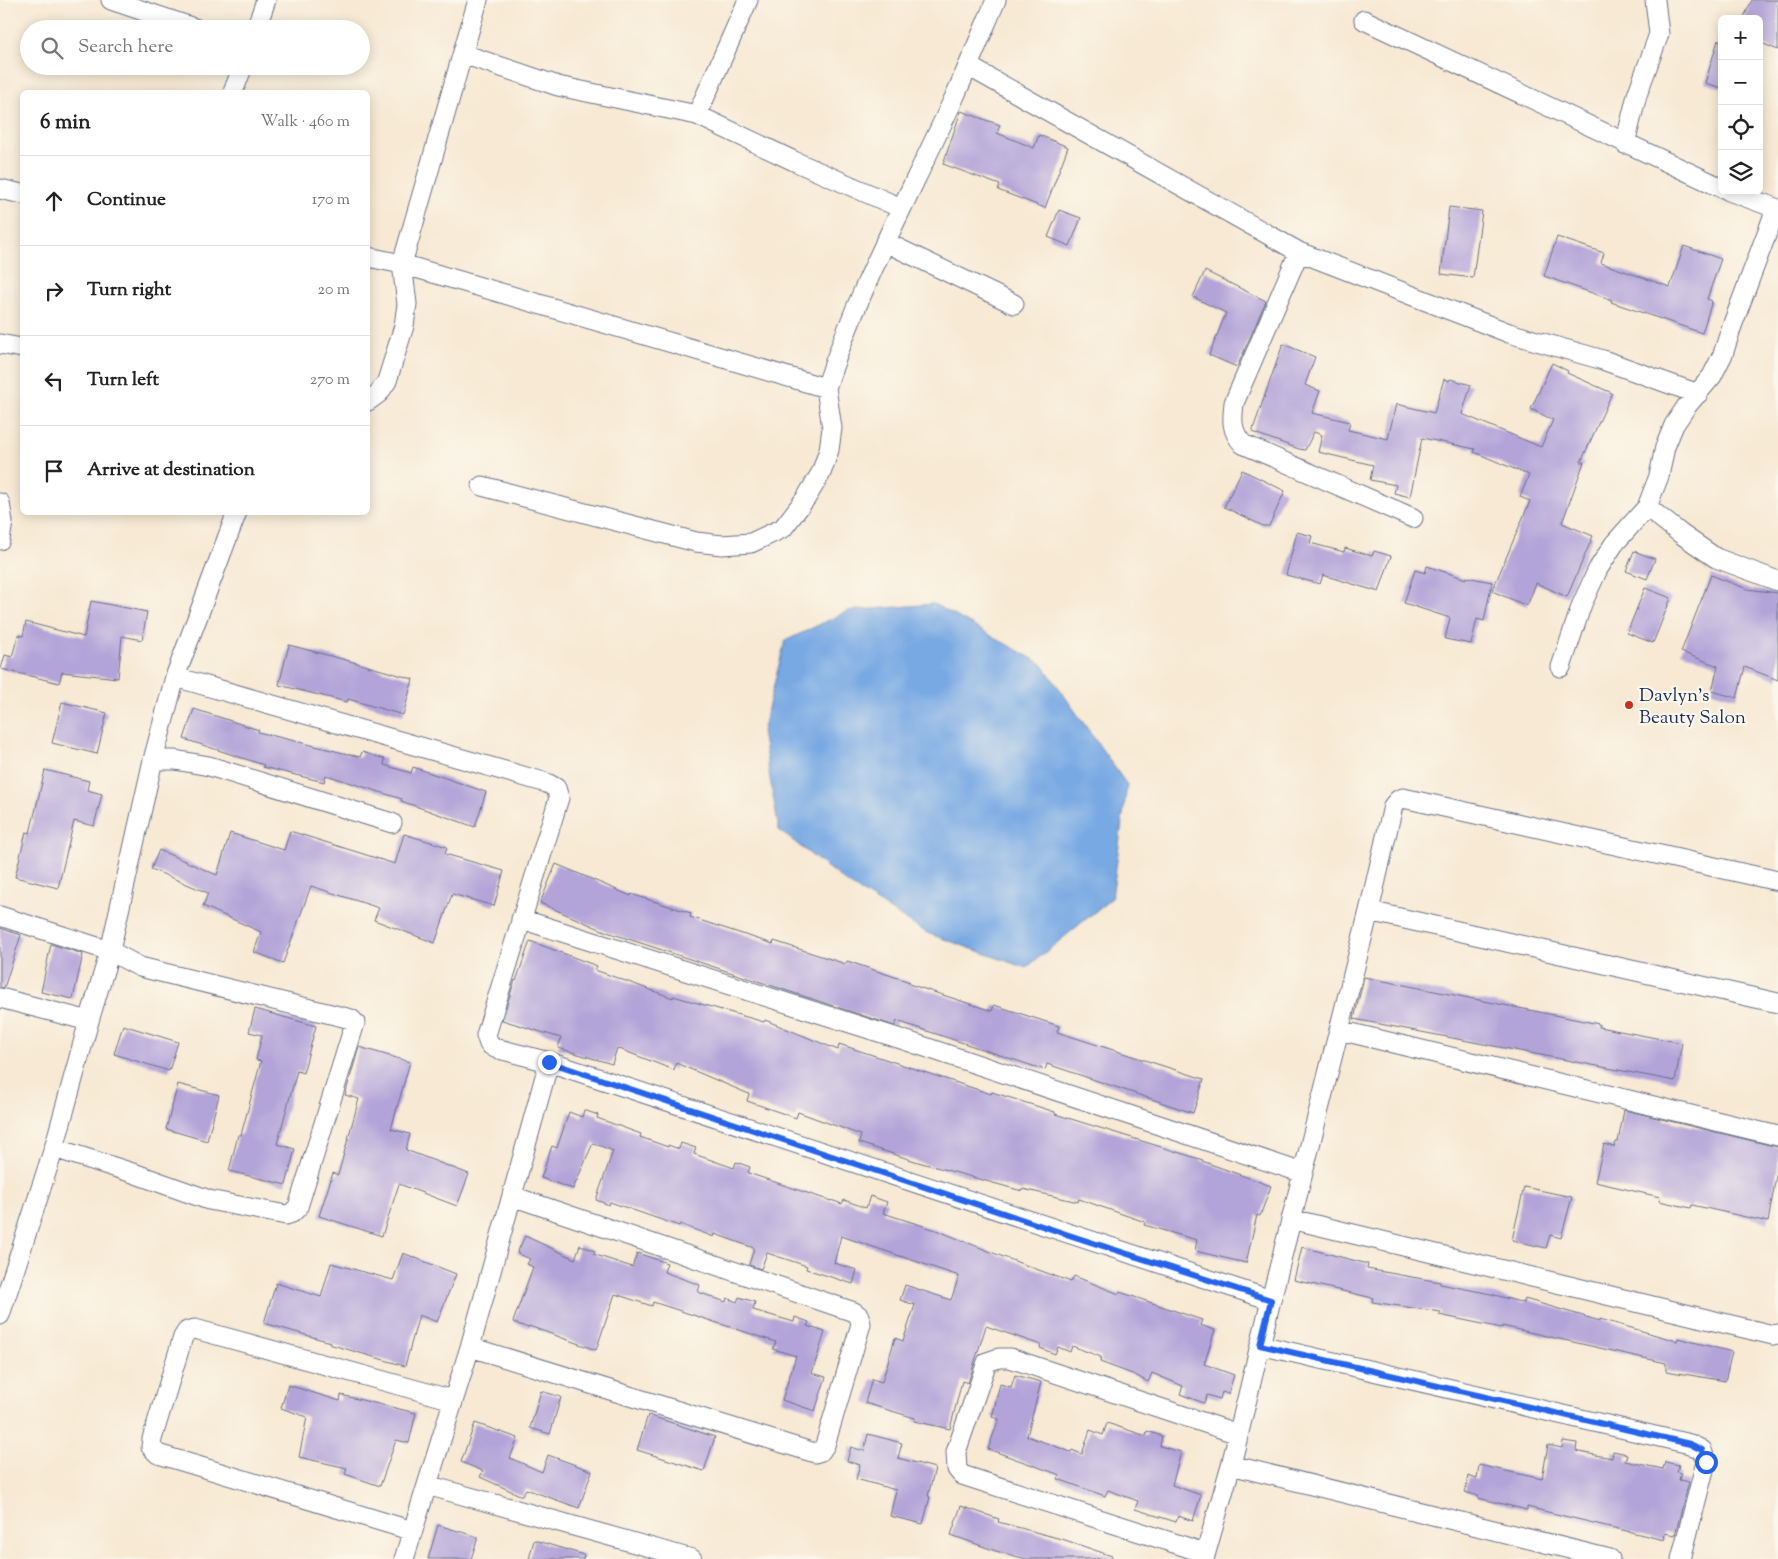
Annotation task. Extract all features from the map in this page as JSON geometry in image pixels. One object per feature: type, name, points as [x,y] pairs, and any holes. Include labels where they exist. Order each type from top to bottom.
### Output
[{"type":"street","points":[[111,0],[170,20]]},
{"type":"street","points":[[259,20],[266,0]]},
{"type":"street","points":[[370,400],[379,393],[387,381],[404,326],[407,304],[402,264],[478,0]]},
{"type":"street","points":[[697,115],[748,0]]},
{"type":"street","points":[[482,486],[696,542],[722,545],[751,543],[783,528],[806,498],[821,473],[829,450],[832,428],[826,388],[838,349],[855,306],[968,66],[996,0]]},
{"type":"street","points":[[1625,144],[1638,95],[1659,34],[1655,0]]},
{"type":"street","points":[[1364,20],[1718,186]]},
{"type":"street","points":[[463,54],[558,86],[697,115],[794,161],[901,208]]},
{"type":"street","points":[[968,66],[1299,252],[1509,333],[1604,360],[1698,394]]},
{"type":"street","points":[[234,90],[240,75]]},
{"type":"street","points":[[0,189],[20,194]]},
{"type":"street","points":[[1561,667],[1582,604],[1598,569],[1614,544],[1647,507],[1659,476],[1665,447],[1674,425],[1686,407],[1712,376],[1723,354],[1777,209],[1740,195]]},
{"type":"street","points":[[885,242],[1014,304]]},
{"type":"street","points":[[1299,252],[1234,403],[1232,422],[1235,436],[1243,444],[1414,518]]},
{"type":"street","points":[[370,257],[402,264],[826,388]]},
{"type":"street","points":[[0,344],[20,348]]},
{"type":"street","points":[[0,503],[3,522],[0,540]]},
{"type":"street","points":[[1647,507],[1681,534],[1716,558],[1778,581]]},
{"type":"street","points":[[0,1315],[54,1148],[110,951],[152,760],[175,676],[236,515]]},
{"type":"street","points":[[175,676],[548,783],[556,788],[559,798],[486,1036],[489,1044],[495,1048],[549,1062],[1078,1238],[1271,1300]]},
{"type":"street","points":[[152,760],[175,760],[208,766],[392,823]]},
{"type":"street","points":[[1238,1434],[1010,1358],[999,1358],[987,1362],[956,1452],[957,1468],[962,1475],[1205,1556],[1231,1465],[1369,912],[1393,806],[1398,800],[1403,798],[1778,881]]},
{"type":"street","points":[[1369,912],[1778,1003]]},
{"type":"street","points":[[0,916],[110,951],[149,970],[351,1019],[355,1024],[298,1207],[292,1213],[286,1215],[209,1200],[54,1148]]},
{"type":"street","points":[[521,919],[894,1037],[1303,1173]]},
{"type":"street","points":[[0,998],[89,1022]]},
{"type":"street","points":[[1339,1030],[1778,1136]]},
{"type":"street","points":[[404,1559],[470,1347],[549,1062]]},
{"type":"street","points":[[470,1347],[815,1453],[821,1451],[825,1445],[860,1324],[859,1316],[854,1312],[512,1196]]},
{"type":"street","points":[[1291,1219],[1773,1335],[1778,1334]]},
{"type":"street","points":[[413,1531],[158,1454],[151,1447],[152,1439],[183,1337],[187,1331],[195,1329],[453,1400]]},
{"type":"street","points":[[1260,1345],[1690,1444],[1702,1450],[1706,1462],[1681,1559]]},
{"type":"street","points":[[1231,1465],[1610,1559]]},
{"type":"street","points":[[427,1485],[692,1559]]},
{"type":"water","points":[[934,604],[1042,664],[1127,785],[1112,898],[1026,968],[927,933],[850,885],[779,830],[762,732],[785,641],[848,611]]},
{"type":"building","points":[[1752,0],[1778,0],[1778,50],[1763,44],[1763,15],[1745,15]]},
{"type":"building","points":[[1718,40],[1718,87],[1705,83]]},
{"type":"building","points":[[961,111],[1000,125],[997,133],[1034,148],[1039,135],[1068,147],[1045,208],[998,190],[1000,185],[943,164]]},
{"type":"building","points":[[1449,207],[1482,211],[1473,278],[1441,274]]},
{"type":"building","points":[[1059,210],[1081,218],[1070,246],[1048,237]]},
{"type":"building","points":[[1557,237],[1604,253],[1601,263],[1670,287],[1684,246],[1721,259],[1707,299],[1712,301],[1702,333],[1611,302],[1612,300],[1544,276]]},
{"type":"building","points":[[1205,271],[1266,301],[1237,367],[1209,355],[1226,313],[1193,297]]},
{"type":"building","points":[[1283,344],[1315,357],[1305,385],[1320,391],[1312,413],[1350,422],[1348,430],[1388,439],[1396,404],[1434,413],[1444,379],[1471,385],[1462,414],[1541,447],[1553,420],[1531,409],[1552,363],[1568,371],[1567,373],[1612,393],[1581,462],[1584,462],[1562,523],[1593,536],[1567,597],[1536,583],[1527,606],[1492,591],[1530,501],[1520,497],[1529,475],[1474,452],[1475,449],[1422,438],[1410,497],[1394,493],[1396,485],[1370,480],[1373,465],[1318,452],[1322,435],[1314,432],[1305,450],[1252,432]]},
{"type":"building","points":[[1242,470],[1285,491],[1269,526],[1263,526],[1224,507]]},
{"type":"building","points":[[1297,532],[1312,536],[1310,543],[1344,552],[1345,548],[1372,556],[1374,551],[1391,556],[1379,592],[1323,575],[1320,584],[1286,575]]},
{"type":"building","points":[[1634,551],[1655,559],[1647,579],[1626,571]]},
{"type":"building","points":[[1427,566],[1466,579],[1466,577],[1492,582],[1484,621],[1477,619],[1471,644],[1445,639],[1450,618],[1404,603],[1415,570],[1425,573]]},
{"type":"building","points":[[1711,575],[1747,589],[1778,593],[1778,680],[1745,667],[1737,698],[1712,691],[1718,666],[1681,652]]},
{"type":"building","points":[[1645,588],[1671,598],[1653,643],[1627,633]]},
{"type":"building","points":[[91,601],[147,612],[142,640],[122,636],[118,678],[62,672],[59,683],[1,669],[5,655],[12,657],[18,635],[23,636],[26,622],[84,637]]},
{"type":"building","points":[[289,645],[413,679],[403,715],[348,699],[347,702],[279,685]]},
{"type":"building","points":[[62,702],[107,713],[97,754],[52,743]]},
{"type":"building","points":[[194,709],[259,730],[258,732],[360,757],[362,752],[385,759],[384,765],[411,773],[413,767],[486,792],[475,827],[401,801],[402,799],[326,775],[324,782],[263,767],[264,765],[184,739]]},
{"type":"building","points":[[45,770],[89,781],[87,790],[102,794],[94,826],[74,821],[58,888],[15,877],[26,832],[30,833]]},
{"type":"building","points":[[290,831],[395,864],[404,834],[447,847],[445,854],[504,871],[494,906],[452,894],[435,943],[374,920],[379,908],[311,886],[283,963],[254,952],[261,932],[203,906],[208,893],[151,869],[159,850],[217,875],[230,833],[284,850]]},
{"type":"building","points":[[556,864],[631,896],[631,894],[691,913],[690,917],[773,944],[774,941],[846,964],[847,961],[910,982],[909,984],[992,1011],[994,1005],[1059,1026],[1057,1032],[1204,1079],[1193,1113],[1047,1064],[1045,1070],[897,1021],[895,1026],[607,932],[540,903]]},
{"type":"building","points":[[0,928],[21,935],[4,988],[0,987]]},
{"type":"building","points":[[530,941],[597,966],[595,970],[673,998],[673,996],[764,1022],[765,1020],[838,1050],[839,1044],[1203,1160],[1271,1186],[1260,1216],[1257,1215],[1246,1263],[1195,1251],[1197,1240],[1144,1225],[1145,1222],[1079,1199],[1078,1202],[1023,1189],[1022,1191],[918,1162],[859,1143],[861,1135],[798,1112],[796,1118],[747,1101],[749,1094],[676,1063],[674,1070],[617,1048],[612,1064],[558,1048],[561,1038],[502,1020]]},
{"type":"building","points":[[51,944],[83,954],[73,999],[41,992]]},
{"type":"building","points":[[1364,977],[1599,1024],[1599,1027],[1682,1043],[1675,1081],[1354,1019]]},
{"type":"building","points":[[255,1009],[316,1026],[303,1073],[297,1071],[277,1144],[295,1149],[286,1185],[229,1171],[261,1061],[256,1060],[262,1035],[249,1032]]},
{"type":"building","points":[[123,1025],[178,1042],[169,1071],[114,1054]]},
{"type":"building","points":[[359,1047],[410,1062],[391,1129],[410,1134],[406,1150],[469,1174],[457,1206],[399,1184],[382,1236],[319,1216],[333,1173],[338,1175],[359,1099],[345,1095]]},
{"type":"building","points":[[178,1084],[219,1095],[207,1141],[166,1129]]},
{"type":"building","points":[[584,1110],[598,1115],[597,1118],[641,1134],[640,1137],[668,1147],[668,1145],[679,1149],[681,1143],[696,1148],[694,1154],[734,1168],[736,1162],[750,1167],[748,1173],[831,1201],[842,1204],[844,1200],[866,1208],[870,1196],[887,1202],[883,1213],[936,1230],[1071,1282],[1074,1276],[1119,1294],[1120,1292],[1202,1320],[1200,1325],[1215,1330],[1204,1364],[1234,1375],[1228,1394],[1222,1392],[1220,1399],[1207,1395],[1204,1403],[1180,1394],[1183,1386],[1152,1373],[1148,1382],[1100,1362],[1101,1357],[1072,1346],[1070,1352],[1058,1347],[1055,1354],[1040,1348],[1041,1345],[986,1326],[968,1383],[962,1381],[950,1429],[914,1421],[915,1418],[865,1403],[872,1379],[882,1382],[895,1338],[903,1341],[915,1305],[900,1300],[905,1285],[951,1300],[959,1276],[841,1236],[834,1263],[857,1270],[853,1284],[806,1269],[807,1266],[767,1253],[761,1269],[749,1265],[754,1248],[715,1234],[714,1237],[680,1224],[679,1226],[610,1202],[609,1205],[596,1200],[613,1151],[593,1143],[573,1189],[541,1178],[552,1146],[557,1148],[569,1112],[582,1117]]},
{"type":"building","points":[[1624,1110],[1778,1147],[1778,1165],[1768,1222],[1692,1205],[1691,1208],[1659,1201],[1660,1197],[1595,1182],[1604,1144],[1614,1147],[1616,1142],[1618,1142]]},
{"type":"building","points":[[1524,1187],[1572,1197],[1561,1238],[1550,1235],[1546,1248],[1512,1240]]},
{"type":"building","points":[[525,1236],[575,1259],[580,1245],[595,1251],[593,1254],[632,1267],[637,1253],[667,1263],[664,1272],[700,1285],[698,1292],[726,1302],[727,1298],[737,1302],[739,1297],[755,1302],[753,1310],[794,1322],[795,1317],[809,1322],[807,1326],[825,1332],[812,1373],[826,1377],[815,1411],[782,1400],[796,1356],[773,1349],[776,1342],[653,1302],[652,1306],[615,1294],[596,1350],[513,1322],[533,1267],[527,1264],[530,1259],[517,1253]]},
{"type":"building","points":[[1302,1247],[1368,1264],[1367,1269],[1440,1282],[1440,1284],[1524,1303],[1525,1299],[1677,1341],[1678,1338],[1732,1352],[1725,1381],[1666,1371],[1666,1363],[1502,1326],[1502,1328],[1439,1315],[1441,1312],[1372,1302],[1373,1298],[1294,1280]]},
{"type":"building","points":[[403,1253],[456,1274],[437,1322],[419,1315],[405,1366],[264,1323],[276,1283],[321,1297],[331,1263],[393,1280]]},
{"type":"building","points":[[1015,1375],[1041,1382],[1027,1436],[1071,1452],[1072,1450],[1082,1454],[1090,1430],[1103,1435],[1107,1423],[1146,1436],[1147,1431],[1162,1436],[1160,1446],[1181,1452],[1172,1485],[1201,1495],[1193,1521],[1178,1516],[1176,1522],[1135,1509],[1138,1501],[1108,1490],[1105,1496],[1058,1479],[1060,1475],[988,1449],[999,1419],[992,1417],[1000,1384],[1011,1387]]},
{"type":"building","points":[[288,1385],[340,1401],[341,1395],[416,1413],[409,1443],[396,1440],[380,1486],[345,1474],[347,1468],[299,1457],[307,1417],[281,1408]]},
{"type":"building","points":[[541,1391],[561,1397],[550,1434],[530,1428]]},
{"type":"building","points":[[648,1415],[715,1437],[704,1471],[637,1450]]},
{"type":"building","points":[[475,1423],[518,1438],[510,1458],[542,1472],[548,1455],[592,1471],[579,1508],[526,1489],[522,1496],[480,1477],[483,1471],[461,1462]]},
{"type":"building","points":[[868,1434],[902,1443],[898,1458],[935,1468],[923,1524],[890,1516],[896,1490],[856,1479],[860,1465],[847,1461],[851,1447],[864,1451]]},
{"type":"building","points":[[1563,1441],[1577,1443],[1576,1451],[1579,1452],[1612,1458],[1613,1451],[1627,1454],[1625,1461],[1663,1469],[1665,1462],[1679,1465],[1677,1472],[1681,1473],[1679,1480],[1689,1482],[1675,1535],[1665,1533],[1664,1540],[1527,1507],[1527,1510],[1478,1498],[1478,1496],[1465,1492],[1468,1476],[1477,1479],[1479,1465],[1542,1479],[1548,1445],[1562,1448]]},
{"type":"building","points":[[961,1506],[999,1519],[998,1522],[1065,1540],[1112,1556],[1112,1559],[1026,1559],[996,1551],[951,1535]]},
{"type":"building","points":[[438,1525],[478,1537],[471,1559],[428,1559]]},
{"type":"building","points":[[534,1540],[584,1555],[583,1559],[529,1559]]},
{"type":"place","name":"Davlyn’s Beauty Salon","points":[[1629,705]]},
{"type":"route","points":[[549,1062],[1078,1238],[1271,1300],[1260,1345],[1690,1444],[1702,1450],[1706,1462]]}]
